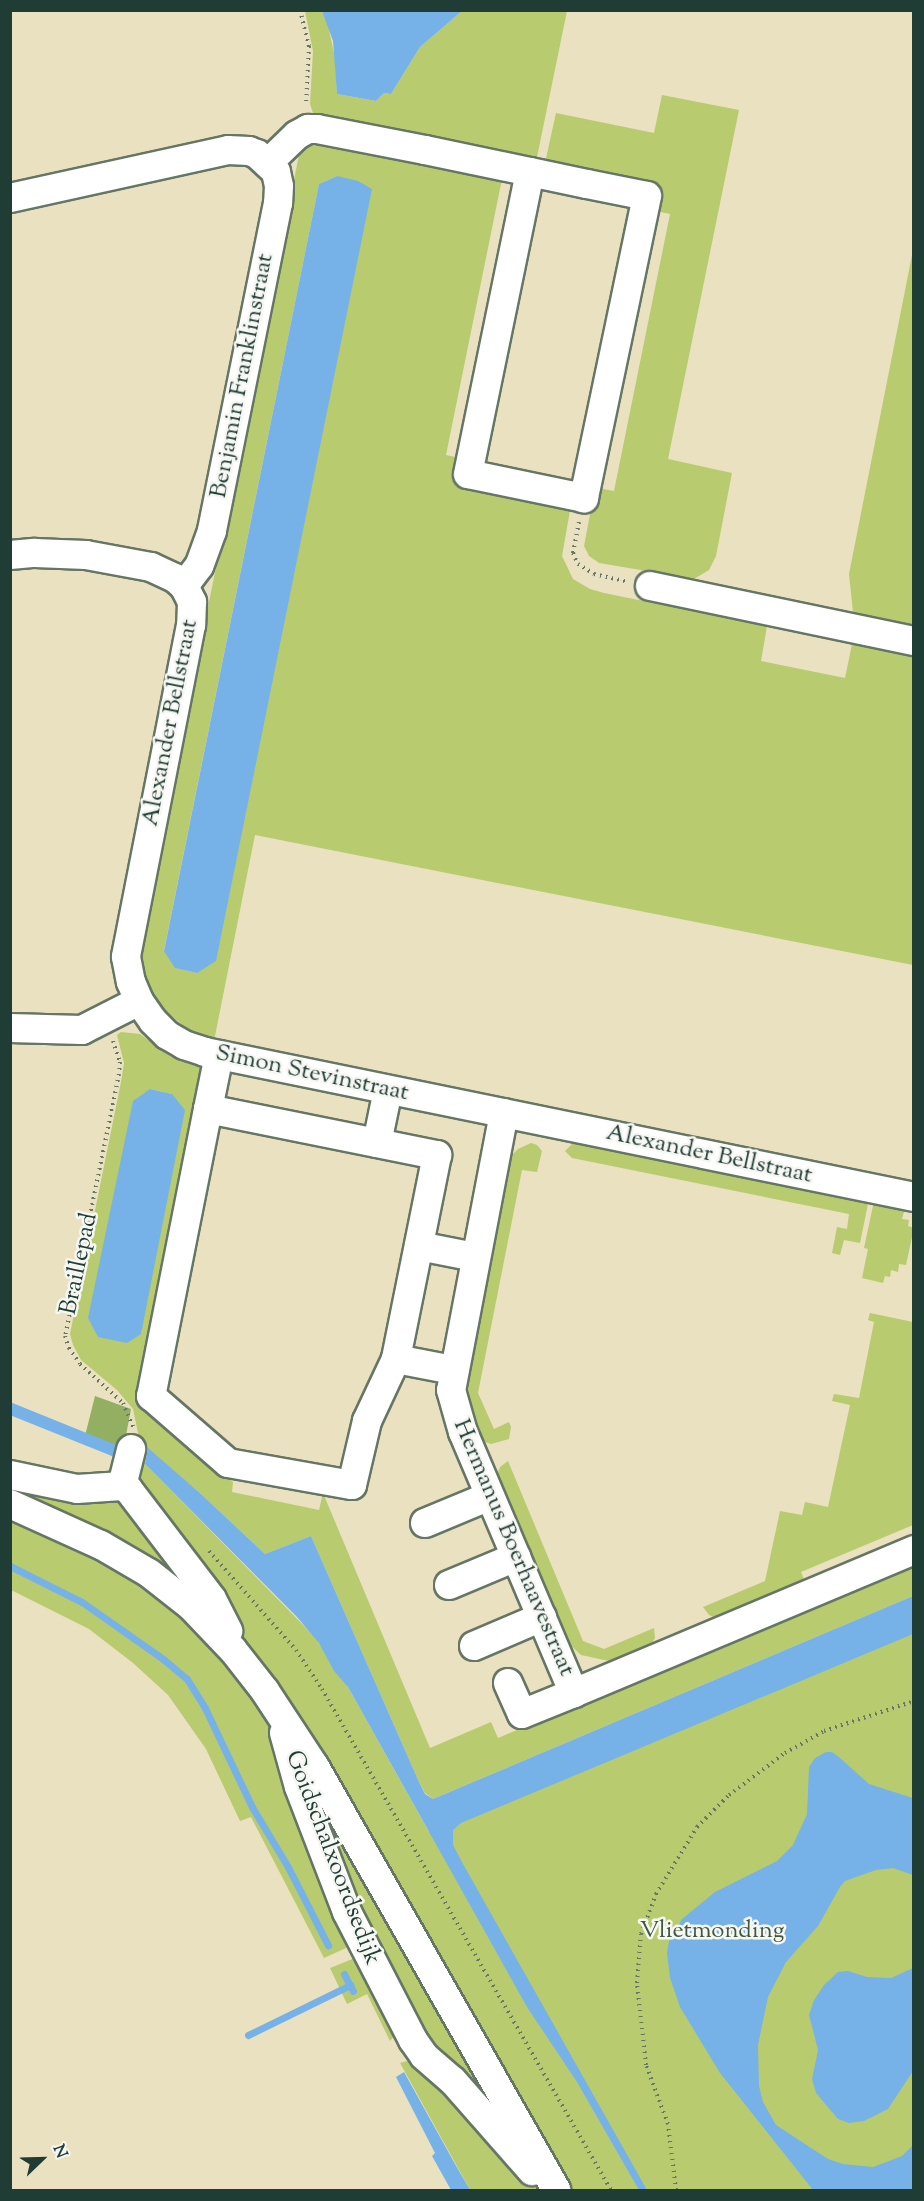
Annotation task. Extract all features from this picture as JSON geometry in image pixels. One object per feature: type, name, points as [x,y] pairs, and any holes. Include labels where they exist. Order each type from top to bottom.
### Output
[{"type":"street","points":[[10,198],[228,150],[249,151],[268,162],[304,131],[317,129],[389,143],[647,196],[584,498],[468,474],[530,172]]},
{"type":"street","name":"Benjamin Franklinstraat","points":[[183,586],[199,566],[214,520],[279,194],[278,179],[268,162]]},
{"type":"street","name":"Alexander Bellstraat","points":[[10,555],[64,553],[109,558],[160,570],[175,578],[183,586],[192,602],[193,617],[126,950],[128,972],[139,1001]]},
{"type":"street","points":[[650,586],[914,641]]},
{"type":"street","points":[[10,1028],[76,1031],[139,1001]]},
{"type":"street","name":"Simon Stevinstraat","points":[[139,1001],[159,1029],[176,1041],[219,1055],[504,1113]]},
{"type":"street","points":[[208,1109],[437,1155],[396,1359],[367,1421],[351,1485],[228,1463],[151,1396],[208,1109],[219,1055]]},
{"type":"street","points":[[377,1143],[388,1090]]},
{"type":"street","name":"Alexander Bellstraat","points":[[504,1113],[914,1197]]},
{"type":"street","name":"Hermanus Boerhaavestraat","points":[[504,1113],[450,1385],[453,1402],[490,1496],[574,1693],[914,1550]]},
{"type":"street","points":[[418,1246],[475,1257]]},
{"type":"street","points":[[396,1359],[453,1370]]},
{"type":"street","points":[[122,1486],[131,1449]]},
{"type":"street","points":[[10,1475],[77,1490],[122,1486],[132,1492],[217,1605],[233,1650]]},
{"type":"street","points":[[425,1523],[490,1496]]},
{"type":"street","name":"Goidschalxoordsedijk","points":[[10,1504],[92,1540],[141,1568],[192,1606],[233,1650],[280,1713],[371,1863],[554,2190]]},
{"type":"street","points":[[449,1585],[516,1557]]},
{"type":"street","points":[[474,1646],[542,1617]]},
{"type":"street","points":[[508,1683],[522,1714],[574,1693]]},
{"type":"street","name":"Goidschalxoordsedijk","points":[[280,1713],[299,1787],[348,1912],[369,1959],[413,2040],[424,2056],[453,2081],[525,2164],[554,2190]]},
{"type":"path","points":[[300,10],[307,33],[309,59],[304,131]]},
{"type":"path","points":[[584,498],[574,548],[578,564],[594,574],[650,586]]},
{"type":"path","name":"Braillepad","points":[[103,1020],[117,1051],[119,1074],[66,1336],[71,1353],[80,1364],[119,1397],[127,1409],[133,1426],[131,1449]]},
{"type":"path","points":[[202,1543],[291,1644],[322,1689],[611,2190]]},
{"type":"path","points":[[676,2190],[668,2124],[646,2065],[637,1983],[641,1934],[656,1894],[697,1827],[729,1795],[785,1753],[824,1731],[914,1701]]},
{"type":"green space","points":[[305,11],[322,11],[328,25],[335,58],[337,94],[376,101],[384,93],[391,94],[420,47],[462,11],[567,11],[536,162],[314,116],[310,104],[313,51]]},
{"type":"green space","points":[[662,95],[739,110],[668,459],[732,473],[716,556],[709,570],[694,579],[599,563],[589,556],[584,546],[591,509],[594,510],[598,488],[614,491],[670,214],[656,211],[661,188],[545,163],[556,113],[654,133]]},
{"type":"green space","points":[[313,140],[502,179],[446,455],[460,458],[456,482],[571,505],[562,556],[573,579],[590,589],[604,593],[767,626],[761,661],[845,678],[852,644],[913,656],[913,965],[255,835],[214,1041],[188,1030],[159,1005],[145,975],[140,953],[141,940],[300,150]],"holes":[[[337,176],[197,973],[176,968],[164,950],[319,184]]]},
{"type":"green space","points":[[913,250],[913,625],[853,612],[849,574]]},
{"type":"green space","name":"Vlietmonding","points":[[121,1032],[140,1034],[170,1056],[197,1065],[203,1071],[140,1404],[233,1482],[232,1492],[319,1510],[323,1493],[430,1748],[491,1722],[498,1738],[913,1564],[913,1596],[433,1799],[425,1793],[419,1782],[311,1536],[265,1554],[201,1494],[147,1449],[145,1464],[315,1637],[348,1687],[429,1832],[913,1628],[913,2190],[565,2190],[135,1483],[138,1433],[133,1409],[117,1390],[81,1360],[73,1345],[70,1334],[124,1063],[117,1035]],"holes":[[[150,1089],[172,1094],[141,1334]]]},
{"type":"green space","points":[[575,1141],[869,1199],[860,1243],[844,1240],[840,1255],[832,1253],[837,1227],[847,1229],[849,1214],[572,1158],[565,1151]]},
{"type":"green space","points":[[531,1143],[537,1145],[542,1151],[537,1172],[522,1170],[478,1393],[494,1429],[509,1422],[511,1427],[509,1439],[491,1444],[482,1441],[463,1397],[510,1157],[518,1149]]},
{"type":"green space","points":[[874,1201],[905,1208],[902,1219],[909,1220],[908,1226],[914,1228],[906,1265],[899,1264],[898,1272],[891,1270],[890,1277],[885,1276],[883,1283],[862,1278],[868,1249],[864,1248]]},
{"type":"green space","points":[[870,1313],[913,1322],[913,1525],[801,1572],[805,1582],[716,1618],[709,1615],[703,1607],[765,1581],[780,1511],[802,1515],[805,1502],[828,1507],[850,1405],[832,1401],[834,1394],[859,1398],[874,1322],[868,1320]]},
{"type":"green space","points":[[95,1396],[131,1409],[122,1456],[84,1440]]},
{"type":"green space","points":[[508,1461],[583,1641],[604,1649],[654,1628],[655,1638],[650,1647],[609,1661],[581,1655],[567,1642],[497,1475],[500,1467]]},
{"type":"green space","points":[[10,1480],[115,1494],[210,1602],[11,1495]]},
{"type":"green space","points":[[10,1514],[119,1564],[197,1624],[270,1719],[352,1936],[346,1948],[324,1958],[251,1817],[240,1821],[206,1749],[168,1695],[133,1663],[89,1629],[11,1590]]},
{"type":"green space","points":[[316,1787],[531,2164],[441,2061],[355,1917]]},
{"type":"green space","points":[[355,1958],[395,2035],[390,2041],[367,1994],[347,2004],[330,1968]]},
{"type":"green space","points":[[407,2061],[416,2063],[544,2190],[470,2190],[400,2063]]},
{"type":"water","points":[[322,11],[462,11],[420,47],[391,94],[384,93],[376,101],[337,94],[333,41]]},
{"type":"water","points":[[337,176],[358,181],[372,189],[216,961],[197,973],[175,968],[164,951],[319,184]]},
{"type":"water","points":[[150,1089],[172,1094],[185,1110],[141,1334],[127,1343],[98,1337],[88,1318],[133,1101]]},
{"type":"water","points":[[10,1402],[118,1445],[113,1457],[10,1415]]},
{"type":"water","points":[[148,1448],[265,1554],[311,1536],[419,1782],[425,1794],[433,1799],[913,1596],[913,1634],[461,1823],[453,1830],[453,1845],[463,1864],[647,2190],[639,2190],[577,2082],[527,2007],[348,1687],[334,1671],[319,1643],[297,1617],[145,1464]]},
{"type":"water","points":[[826,1752],[832,1752],[869,1784],[913,1798],[913,1875],[893,1868],[876,1870],[845,1881],[840,1887],[818,1926],[786,1962],[768,1997],[758,2045],[759,2086],[763,2102],[776,2125],[828,2159],[843,2164],[873,2167],[902,2156],[913,2145],[913,2190],[813,2190],[720,2073],[680,2007],[670,1978],[667,1953],[669,1941],[682,1919],[715,1892],[777,1861],[793,1845],[807,1814],[809,1767],[815,1758]]},
{"type":"water","points":[[913,1968],[913,2071],[888,2109],[864,2121],[849,2123],[838,2119],[816,2093],[812,2079],[818,2050],[809,2015],[814,2000],[824,1985],[838,1972],[848,1971],[867,1977],[891,1978]]},
{"type":"water","points":[[404,2072],[470,2190],[451,2190],[432,2156],[435,2153],[396,2077]]},
{"type":"waterway","points":[[10,1566],[82,1602],[163,1659],[187,1679],[205,1708],[252,1807],[288,1867],[328,1945]]},
{"type":"waterway","points":[[344,1974],[353,1991]]},
{"type":"waterway","points":[[248,2035],[350,1985]]}]
